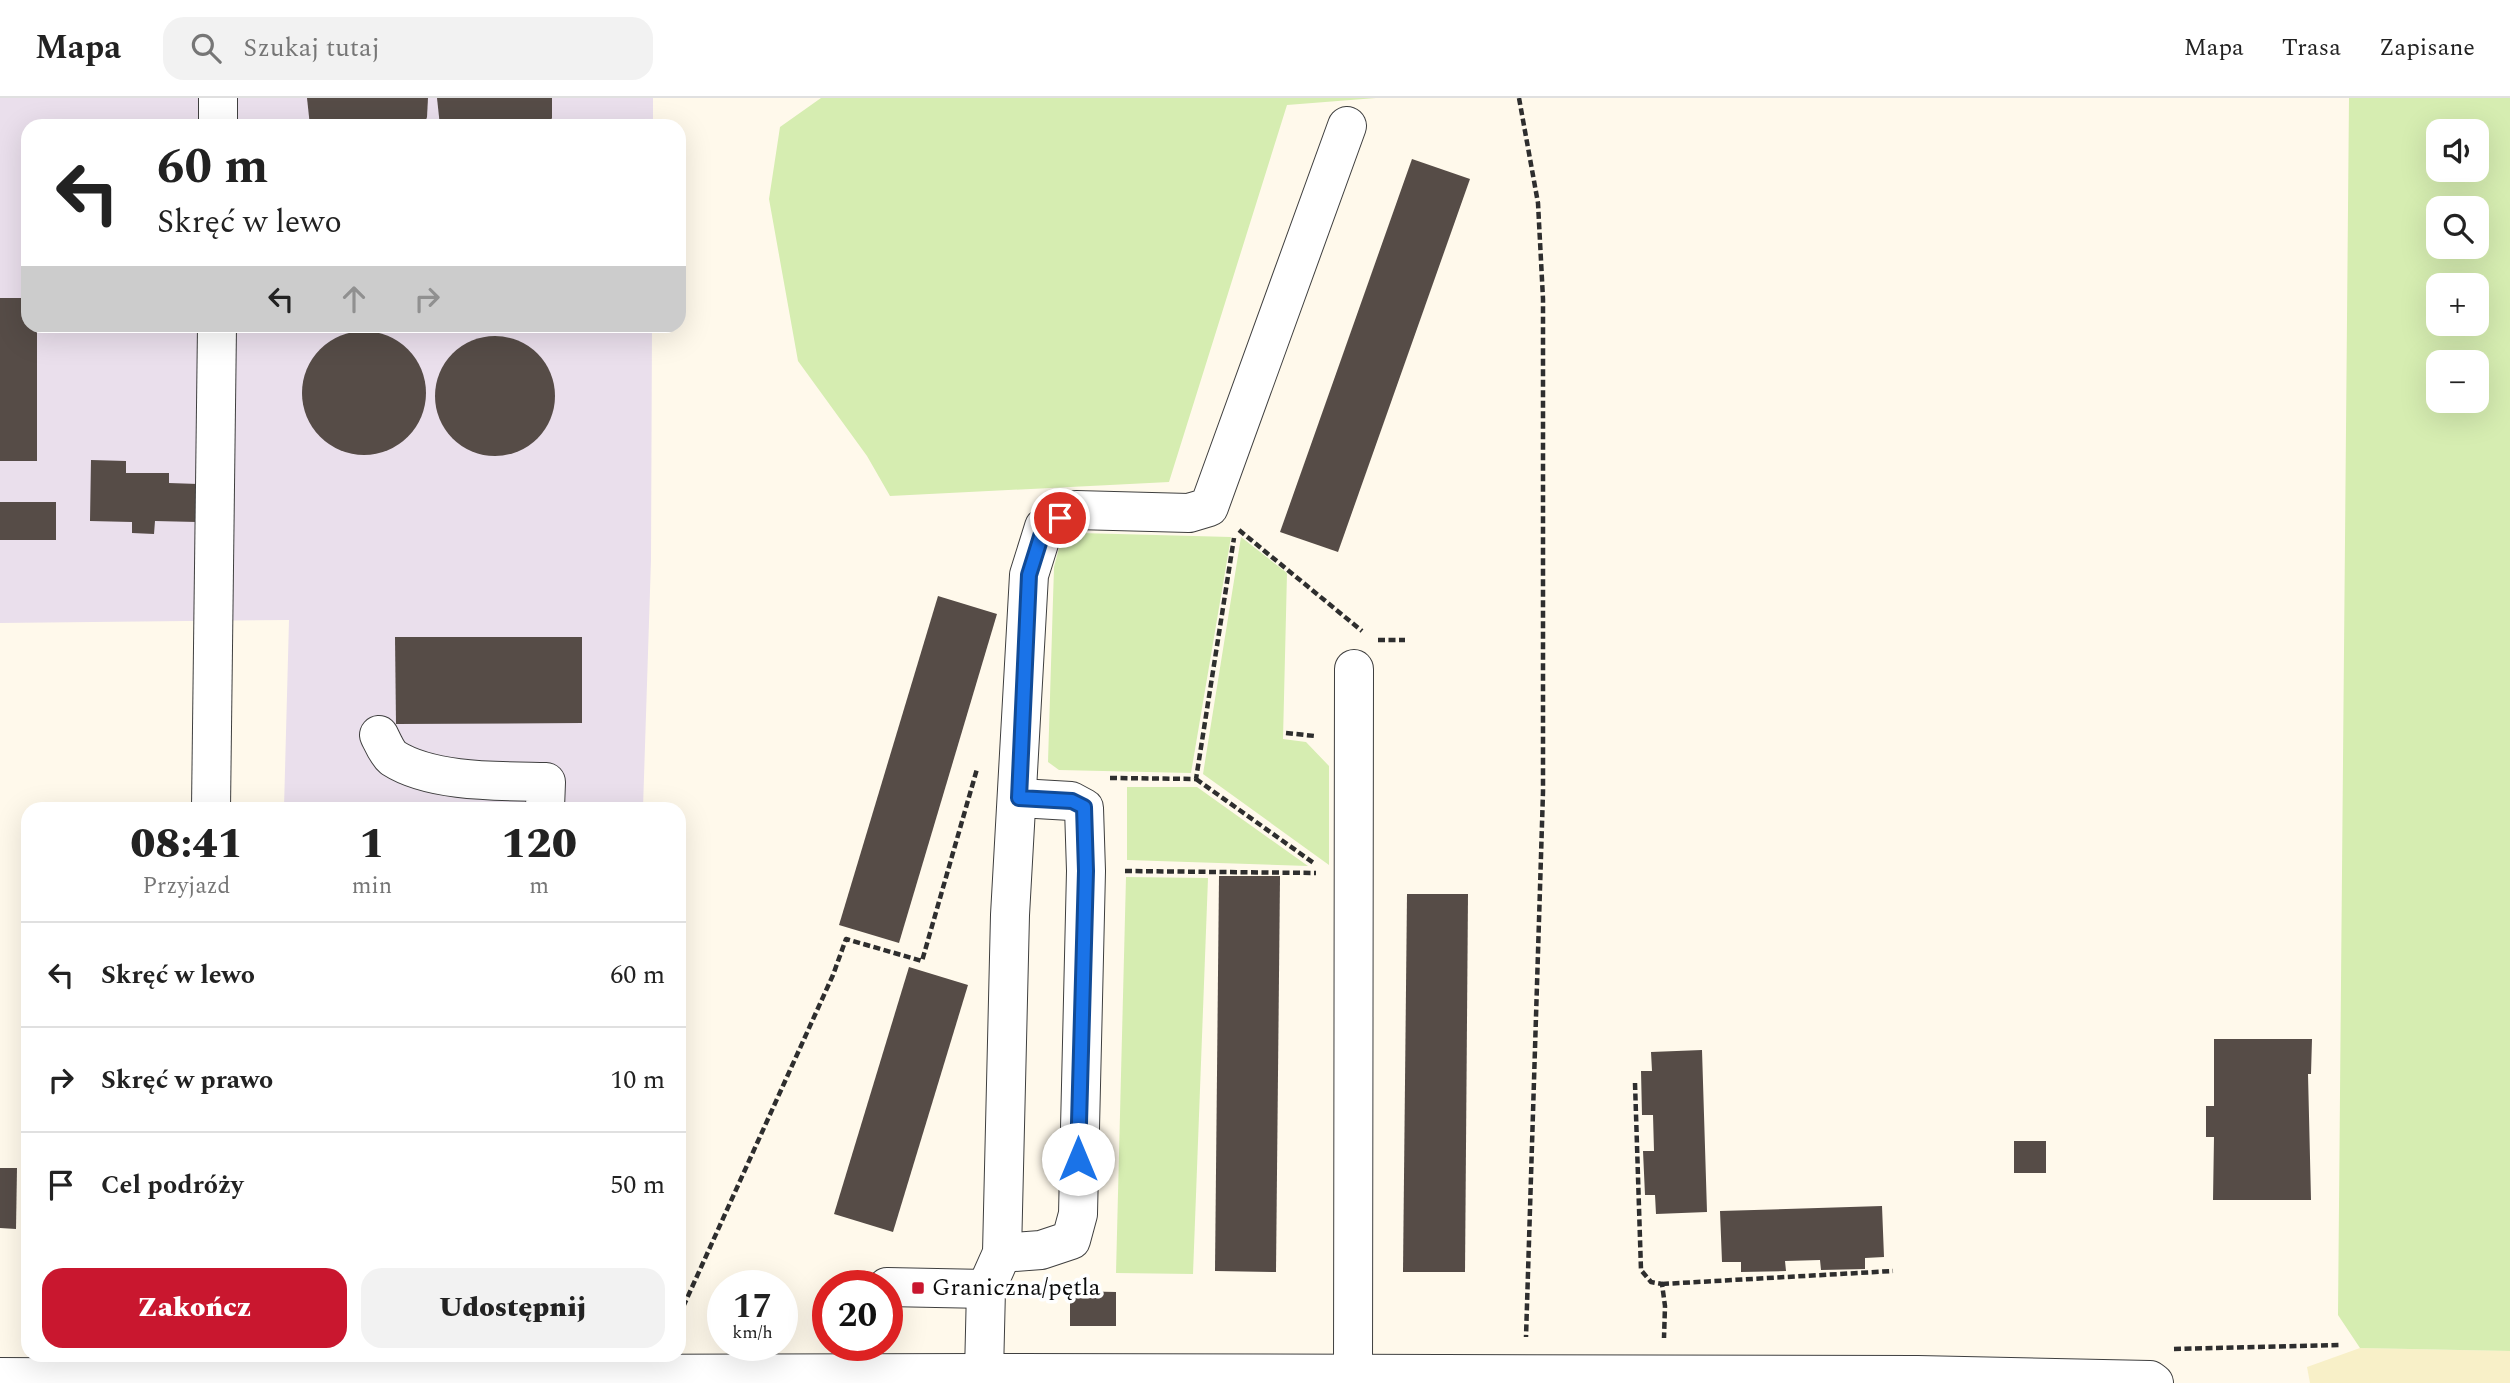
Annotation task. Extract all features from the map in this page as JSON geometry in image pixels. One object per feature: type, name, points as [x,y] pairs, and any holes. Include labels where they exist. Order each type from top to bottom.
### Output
[{"type":"street","points":[[218,98],[218,119]]},
{"type":"street","points":[[984,1373],[986,1289],[1002,1253],[1010,915],[1019,798],[1029,575],[1044,527],[1076,510],[1189,513],[1209,507],[1346,127]]},
{"type":"street","points":[[211,802],[217,333]]},
{"type":"street","points":[[1353,1374],[1354,669]]},
{"type":"street","points":[[379,735],[391,756],[420,771],[493,781],[546,782],[545,802]]},
{"type":"street","points":[[1002,1253],[1041,1250],[1071,1240],[1078,1214],[1079,1077],[1086,871],[1084,807],[1072,801],[1019,798]]},
{"type":"street","points":[[903,1287],[986,1289]]},
{"type":"street","points":[[0,1377],[196,1366],[379,1367],[556,1379],[831,1361]]},
{"type":"street","points":[[857,1361],[984,1373],[1353,1374],[1623,1379],[1918,1375],[2152,1382]]},
{"type":"path","points":[[1519,98],[1538,203],[1543,299],[1543,792],[1525,1376]]},
{"type":"path","points":[[1196,779],[1236,527],[1373,639],[1405,640]]},
{"type":"path","points":[[686,1300],[833,975],[846,939],[922,961],[980,758]]},
{"type":"path","points":[[1086,871],[1325,873],[1308,857],[1196,779],[1107,778]]},
{"type":"path","points":[[1635,1083],[1641,1269],[1651,1282],[1662,1284],[1893,1271]]},
{"type":"path","points":[[1662,1284],[1665,1306],[1663,1343]]},
{"type":"path","points":[[2152,1382],[2176,1347],[2340,1345]]},
{"type":"shaded area","points":[[0,98],[653,98],[653,119],[21,119],[21,333],[652,333],[651,560],[643,802],[284,802],[289,620],[0,623]]},
{"type":"shaded area","points":[[2360,1348],[2510,1351],[2510,1383],[2310,1383],[2307,1367]]},
{"type":"green space","points":[[821,98],[1376,98],[1287,105],[1169,482],[890,496],[867,456],[798,361],[769,199],[780,127]]},
{"type":"green space","points":[[2349,98],[2510,98],[2510,1351],[2360,1348],[2338,1315]]},
{"type":"green space","points":[[1080,533],[1231,537],[1191,773],[1059,770],[1048,762],[1054,567],[1059,548]]},
{"type":"green space","points":[[1241,537],[1287,573],[1283,739],[1306,742],[1329,766],[1329,865],[1203,774]]},
{"type":"green space","points":[[1127,787],[1197,787],[1308,866],[1127,860]]},
{"type":"green space","points":[[1126,877],[1208,878],[1193,1274],[1116,1273]]},
{"type":"building","points":[[307,98],[428,98],[426,119],[309,119]]},
{"type":"building","points":[[437,98],[552,98],[552,119],[439,119]]},
{"type":"building","points":[[1412,159],[1470,179],[1338,552],[1280,532]]},
{"type":"building","points":[[0,298],[21,298],[21,333],[37,333],[37,461],[0,461]]},
{"type":"building","points":[[352,333],[376,333],[398,342],[408,349],[415,359],[426,393],[421,417],[408,437],[388,450],[364,455],[340,450],[320,437],[307,417],[302,393],[307,369],[320,349],[340,336]]},
{"type":"building","points":[[495,336],[518,341],[537,354],[550,373],[555,396],[550,419],[537,438],[518,451],[495,456],[472,451],[453,438],[440,419],[435,396],[440,373],[453,354],[472,341]]},
{"type":"building","points":[[91,460],[126,461],[126,473],[169,473],[169,483],[198,484],[197,522],[155,521],[154,534],[132,533],[132,522],[90,521]]},
{"type":"building","points":[[0,502],[56,502],[56,540],[0,540]]},
{"type":"building","points":[[938,596],[997,614],[899,943],[839,925]]},
{"type":"building","points":[[395,637],[582,637],[582,723],[396,724]]},
{"type":"building","points":[[1219,876],[1280,876],[1276,1272],[1215,1271]]},
{"type":"building","points":[[1407,894],[1468,894],[1465,1272],[1403,1272]]},
{"type":"building","points":[[909,967],[968,985],[893,1232],[834,1214]]},
{"type":"building","points":[[2214,1039],[2312,1039],[2311,1074],[2308,1074],[2311,1200],[2213,1200],[2214,1137],[2206,1137],[2206,1106],[2214,1106]]},
{"type":"building","points":[[1702,1050],[1707,1212],[1656,1214],[1655,1195],[1645,1195],[1643,1151],[1654,1151],[1653,1115],[1642,1115],[1641,1071],[1652,1071],[1651,1052]]},
{"type":"building","points":[[2014,1141],[2046,1141],[2046,1173],[2014,1173]]},
{"type":"building","points":[[0,1168],[17,1168],[16,1229],[0,1228]]},
{"type":"building","points":[[1882,1206],[1884,1257],[1865,1258],[1865,1269],[1821,1270],[1820,1260],[1785,1261],[1786,1271],[1741,1272],[1741,1262],[1722,1262],[1720,1211]]},
{"type":"building","points":[[1070,1291],[1116,1292],[1116,1326],[1070,1326]]},
{"type":"place","name":"Graniczna/pętla","points":[[918,1288]]},
{"type":"route","points":[[1060,518],[1044,527],[1029,575],[1019,798],[1072,801],[1084,807],[1086,871],[1078,1159]]}]
